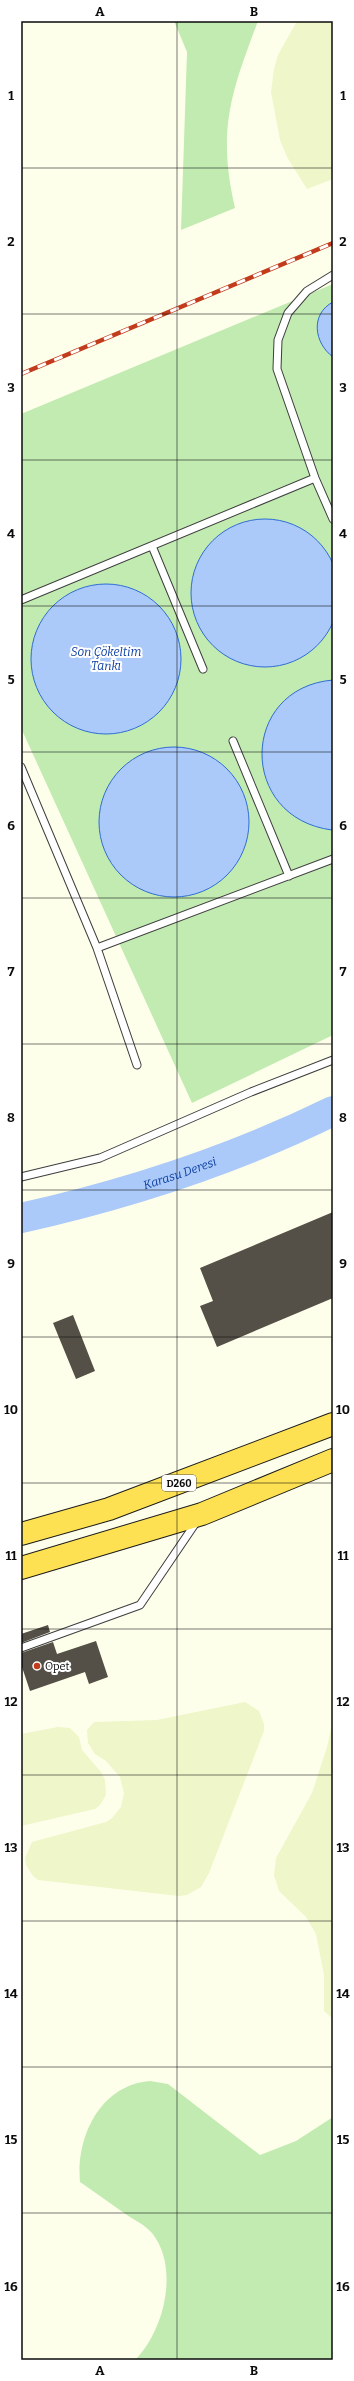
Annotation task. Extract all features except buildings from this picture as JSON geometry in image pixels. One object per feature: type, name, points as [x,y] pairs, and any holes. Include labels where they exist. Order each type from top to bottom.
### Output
[{"type":"highway","name":"D260","points":[[21,1534],[109,1509],[333,1424]]},
{"type":"highway","points":[[21,1568],[202,1514],[333,1460]]},
{"type":"lane","points":[[333,275],[307,291],[288,314],[278,340],[277,369],[315,478],[333,519]]},
{"type":"lane","points":[[21,600],[315,478]]},
{"type":"lane","points":[[152,546],[203,670]]},
{"type":"lane","points":[[233,741],[289,876]]},
{"type":"lane","points":[[21,767],[97,948],[137,1065]]},
{"type":"lane","points":[[97,948],[333,859]]},
{"type":"lane","points":[[21,1177],[100,1158],[251,1092],[333,1060]]},
{"type":"lane","points":[[21,1648],[140,1605],[202,1514]]},
{"type":"green space","points":[[174,21],[258,21],[234,91],[227,134],[227,156],[235,208],[181,230],[187,52]]},
{"type":"green space","points":[[297,21],[333,21],[333,179],[307,189],[287,157],[280,140],[271,92],[274,69],[278,55]]},
{"type":"green space","points":[[333,284],[333,1035],[192,1103],[21,728],[21,414]]},
{"type":"green space","points":[[245,1702],[259,1711],[264,1724],[264,1731],[209,1873],[201,1887],[187,1895],[179,1896],[38,1880],[33,1876],[26,1865],[25,1858],[32,1842],[106,1822],[112,1818],[121,1807],[124,1793],[120,1777],[106,1761],[95,1754],[88,1743],[87,1730],[94,1722],[157,1720]]},
{"type":"green space","points":[[333,1720],[333,2019],[324,2011],[324,1975],[316,1934],[306,1917],[279,1891],[274,1875],[276,1858],[312,1793],[327,1747]]},
{"type":"green space","points":[[58,1727],[70,1728],[79,1737],[82,1750],[101,1772],[105,1780],[106,1795],[100,1805],[95,1809],[21,1826],[21,1734]]},
{"type":"green space","points":[[150,2081],[168,2084],[260,2155],[296,2141],[333,2117],[333,2360],[135,2360],[145,2348],[154,2333],[161,2316],[167,2281],[165,2264],[160,2247],[149,2230],[80,2182],[80,2165],[82,2148],[87,2131],[95,2116],[105,2103],[117,2092],[132,2085]]},
{"type":"water","points":[[333,302],[333,357],[322,344],[317,329],[321,314],[326,307]]},
{"type":"water","points":[[258,519],[272,519],[287,522],[300,527],[318,540],[331,558],[334,565],[338,578],[338,608],[334,621],[331,628],[318,646],[300,659],[293,662],[280,666],[258,667],[243,664],[230,659],[218,651],[207,640],[199,628],[194,615],[191,600],[191,586],[194,571],[199,558],[207,546],[218,535],[230,527],[243,522]]},
{"type":"water","name":"Son Çökeltim Tankı","points":[[113,584],[142,592],[164,611],[173,623],[176,630],[180,644],[180,674],[173,695],[154,717],[142,726],[135,729],[121,733],[99,734],[70,726],[58,717],[43,701],[36,688],[32,674],[31,652],[39,623],[48,611],[64,596],[77,589],[91,585]]},
{"type":"water","points":[[333,680],[332,830],[301,820],[279,803],[266,779],[262,754],[267,728],[280,705],[302,688]]},
{"type":"water","points":[[181,747],[203,752],[216,759],[232,774],[244,793],[248,807],[248,837],[244,851],[237,864],[222,880],[203,892],[189,896],[167,897],[145,892],[132,885],[111,864],[104,851],[100,837],[99,815],[104,793],[111,780],[132,759],[145,752],[159,748]]},
{"type":"waterway","name":"Karasu Deresi","points":[[21,1218],[61,1209],[141,1187],[180,1174],[257,1145],[333,1111]]},
{"type":"railway","points":[[21,374],[333,243]]},
{"type":"place","name":"Opet","points":[[37,1666]]}]
